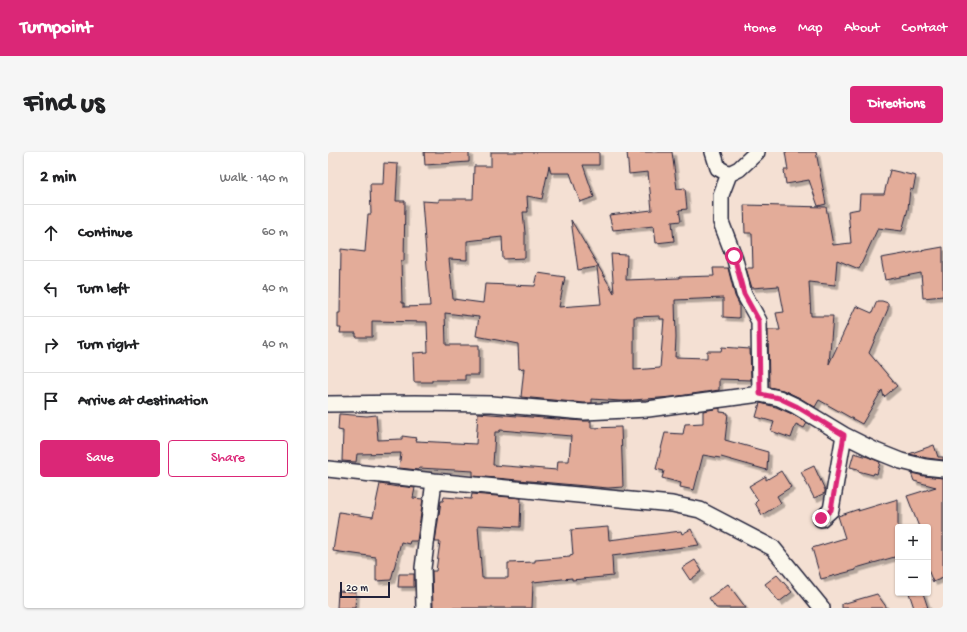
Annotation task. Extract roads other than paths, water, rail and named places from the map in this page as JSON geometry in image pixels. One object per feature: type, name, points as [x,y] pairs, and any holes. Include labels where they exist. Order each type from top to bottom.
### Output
[{"type":"street","points":[[713,152],[718,168],[729,174]]},
{"type":"street","points":[[757,152],[739,169],[729,174],[721,195],[721,222],[734,256],[744,294],[759,321],[760,394]]},
{"type":"street","points":[[328,404],[492,404],[584,412],[648,409],[760,394],[779,398],[796,406],[844,435],[876,451],[901,461],[925,467],[943,469]]},
{"type":"street","points":[[821,518],[831,510],[844,435]]},
{"type":"street","points":[[328,469],[434,481],[672,504],[700,510],[773,548],[822,608]]},
{"type":"street","points":[[424,608],[423,568],[434,481]]}]
